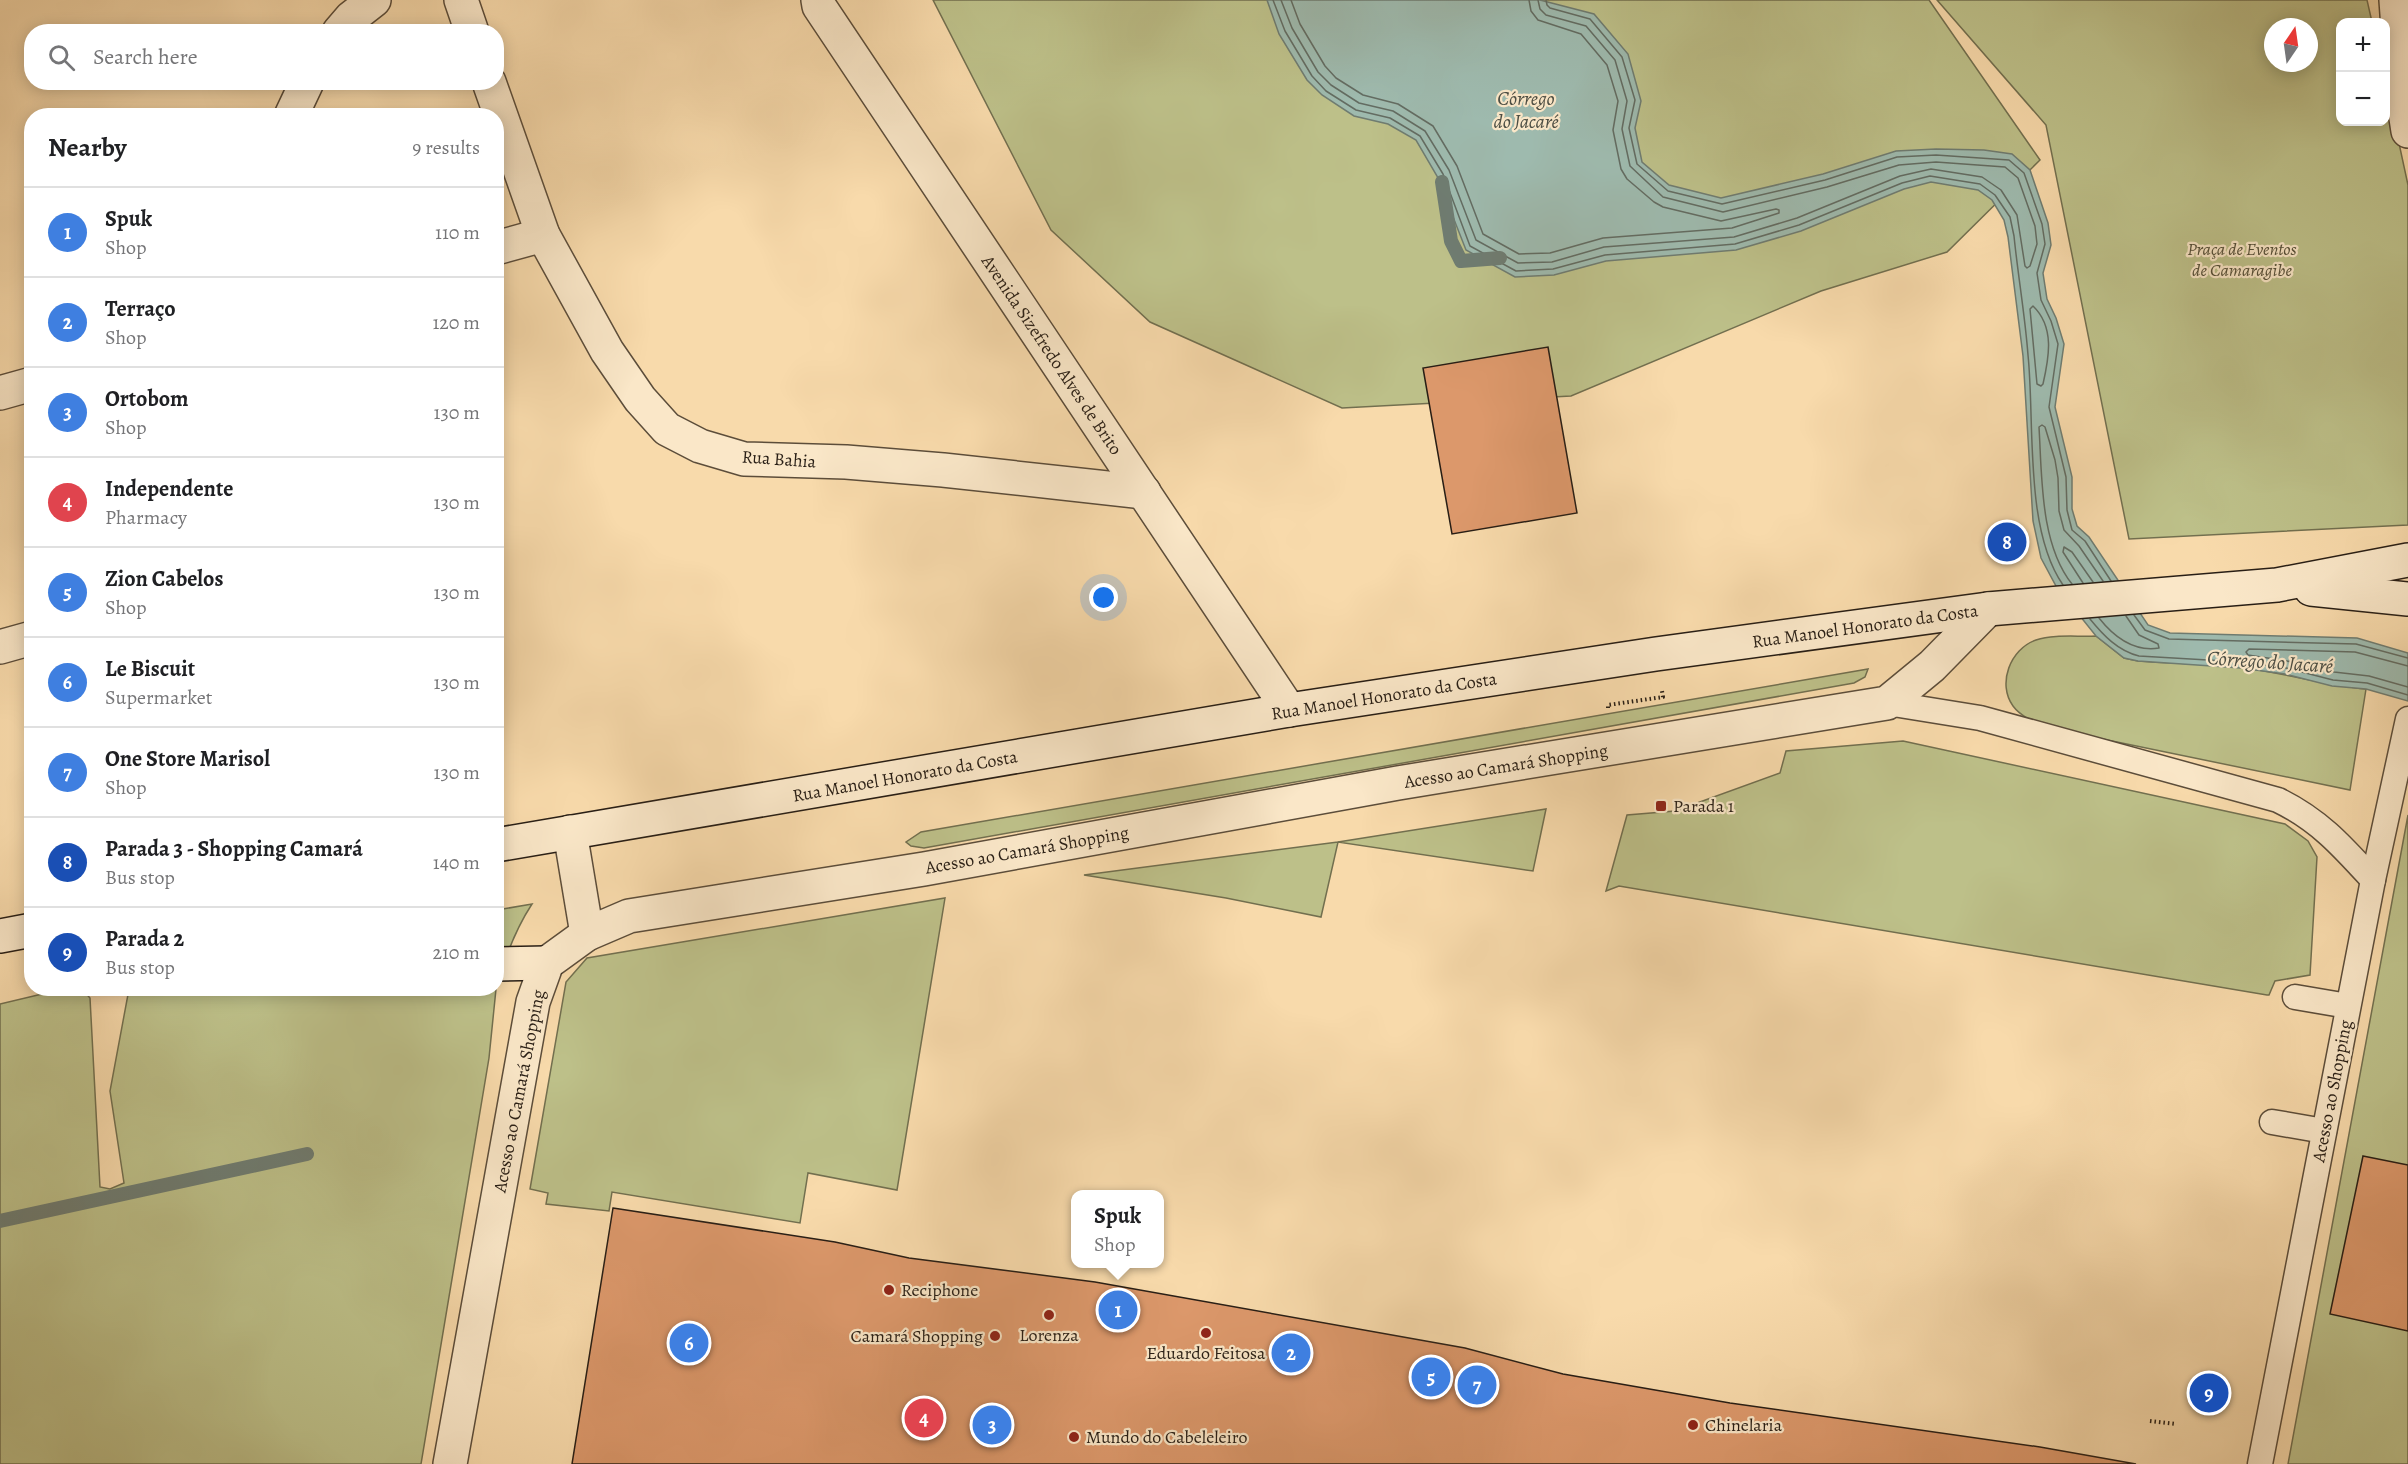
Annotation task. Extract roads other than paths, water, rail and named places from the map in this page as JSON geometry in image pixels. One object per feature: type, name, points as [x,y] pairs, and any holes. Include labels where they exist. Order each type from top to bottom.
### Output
[{"type":"street","points":[[346,24],[374,0]]},
{"type":"street","points":[[461,0],[469,24]]},
{"type":"street","points":[[2396,0],[2403,99],[2408,131]]},
{"type":"street","name":"Avenida Sizefredo Alves de Brito","points":[[812,2],[1289,710]]},
{"type":"street","points":[[295,108],[304,90]]},
{"type":"street","name":"Rua Bahia","points":[[492,90],[498,108]]},
{"type":"street","name":"Rua Bahia","points":[[504,124],[543,235],[607,351],[640,399],[667,429],[700,446],[744,459],[846,462],[943,470],[1144,492]]},
{"type":"street","points":[[504,246],[543,235]]},
{"type":"street","points":[[0,393],[24,386]]},
{"type":"street","name":"Rua Manoel Honorato da Costa","points":[[504,844],[1289,710],[1656,654],[1988,609],[2277,585],[2408,560]]},
{"type":"street","name":"Rua Manoel Honorato da Costa","points":[[2277,585],[2408,599]]},
{"type":"street","points":[[1887,703],[1932,666],[1988,609]]},
{"type":"street","points":[[0,647],[24,640]]},
{"type":"street","name":"Acesso ao Camará Shopping","points":[[450,1464],[533,1002],[547,963],[587,934],[629,916],[924,869],[1398,783],[1887,703]]},
{"type":"street","points":[[570,832],[587,934]]},
{"type":"street","points":[[504,964],[547,963]]},
{"type":"lane","points":[[1887,703],[1980,718],[2278,800],[2308,816],[2330,833],[2373,880]]},
{"type":"lane","name":"Acesso ao Shopping","points":[[2260,1464],[2348,1006],[2408,718]]},
{"type":"lane","points":[[2295,997],[2348,1006]]},
{"type":"lane","points":[[2272,1122],[2324,1131]]},
{"type":"water","name":"Córrego do Jacaré","points":[[1267,0],[1540,0],[1594,14],[1628,54],[1641,101],[1635,128],[1642,162],[1669,185],[1721,198],[1823,174],[1896,151],[1984,150],[2012,154],[2030,170],[2048,223],[2051,245],[2043,273],[2047,299],[2064,344],[2055,407],[2072,477],[2072,509],[2077,526],[2089,537],[2148,625],[2170,633],[2357,638],[2408,653],[2408,701],[2366,689],[2332,686],[2285,674],[2241,668],[2138,661],[2124,658],[2096,636],[2056,586],[2041,558],[2033,521],[2023,356],[2008,237],[2004,220],[1992,200],[1978,190],[1931,182],[1904,189],[1801,231],[1736,250],[1606,261],[1554,275],[1515,277],[1466,250],[1437,176],[1416,140],[1388,124],[1354,116],[1322,95],[1307,80],[1279,34]]},
{"type":"waterway","name":"Córrego do Jacaré","points":[[1442,182],[1451,241],[1461,261],[1500,258]]},
{"type":"waterway","points":[[0,1221],[307,1154]]},
{"type":"place","name":"Parada 3 - Shopping Camará","points":[[2007,542]]},
{"type":"place","name":"Parada 1","points":[[1661,806]]},
{"type":"place","name":"Reciphone","points":[[889,1290]]},
{"type":"place","name":"Spuk","points":[[1118,1310]]},
{"type":"place","name":"Lorenza","points":[[1049,1315]]},
{"type":"place","name":"Eduardo Feitosa","points":[[1206,1333]]},
{"type":"place","name":"Camará Shopping","points":[[995,1336]]},
{"type":"place","name":"Le Biscuit","points":[[689,1343]]},
{"type":"place","name":"Terraço","points":[[1291,1353]]},
{"type":"place","name":"Zion Cabelos","points":[[1431,1377]]},
{"type":"place","name":"One Store Marisol","points":[[1477,1385]]},
{"type":"place","name":"Parada 2","points":[[2209,1393]]},
{"type":"place","name":"Independente","points":[[924,1418]]},
{"type":"place","name":"Ortobom","points":[[992,1425]]},
{"type":"place","name":"Chinelaria","points":[[1693,1425]]},
{"type":"place","name":"Mundo do Cabeleleiro","points":[[1074,1437]]},
{"type":"park label","name":"Praça de Eventos de Camaragibe","points":[[2242,259]]}]
